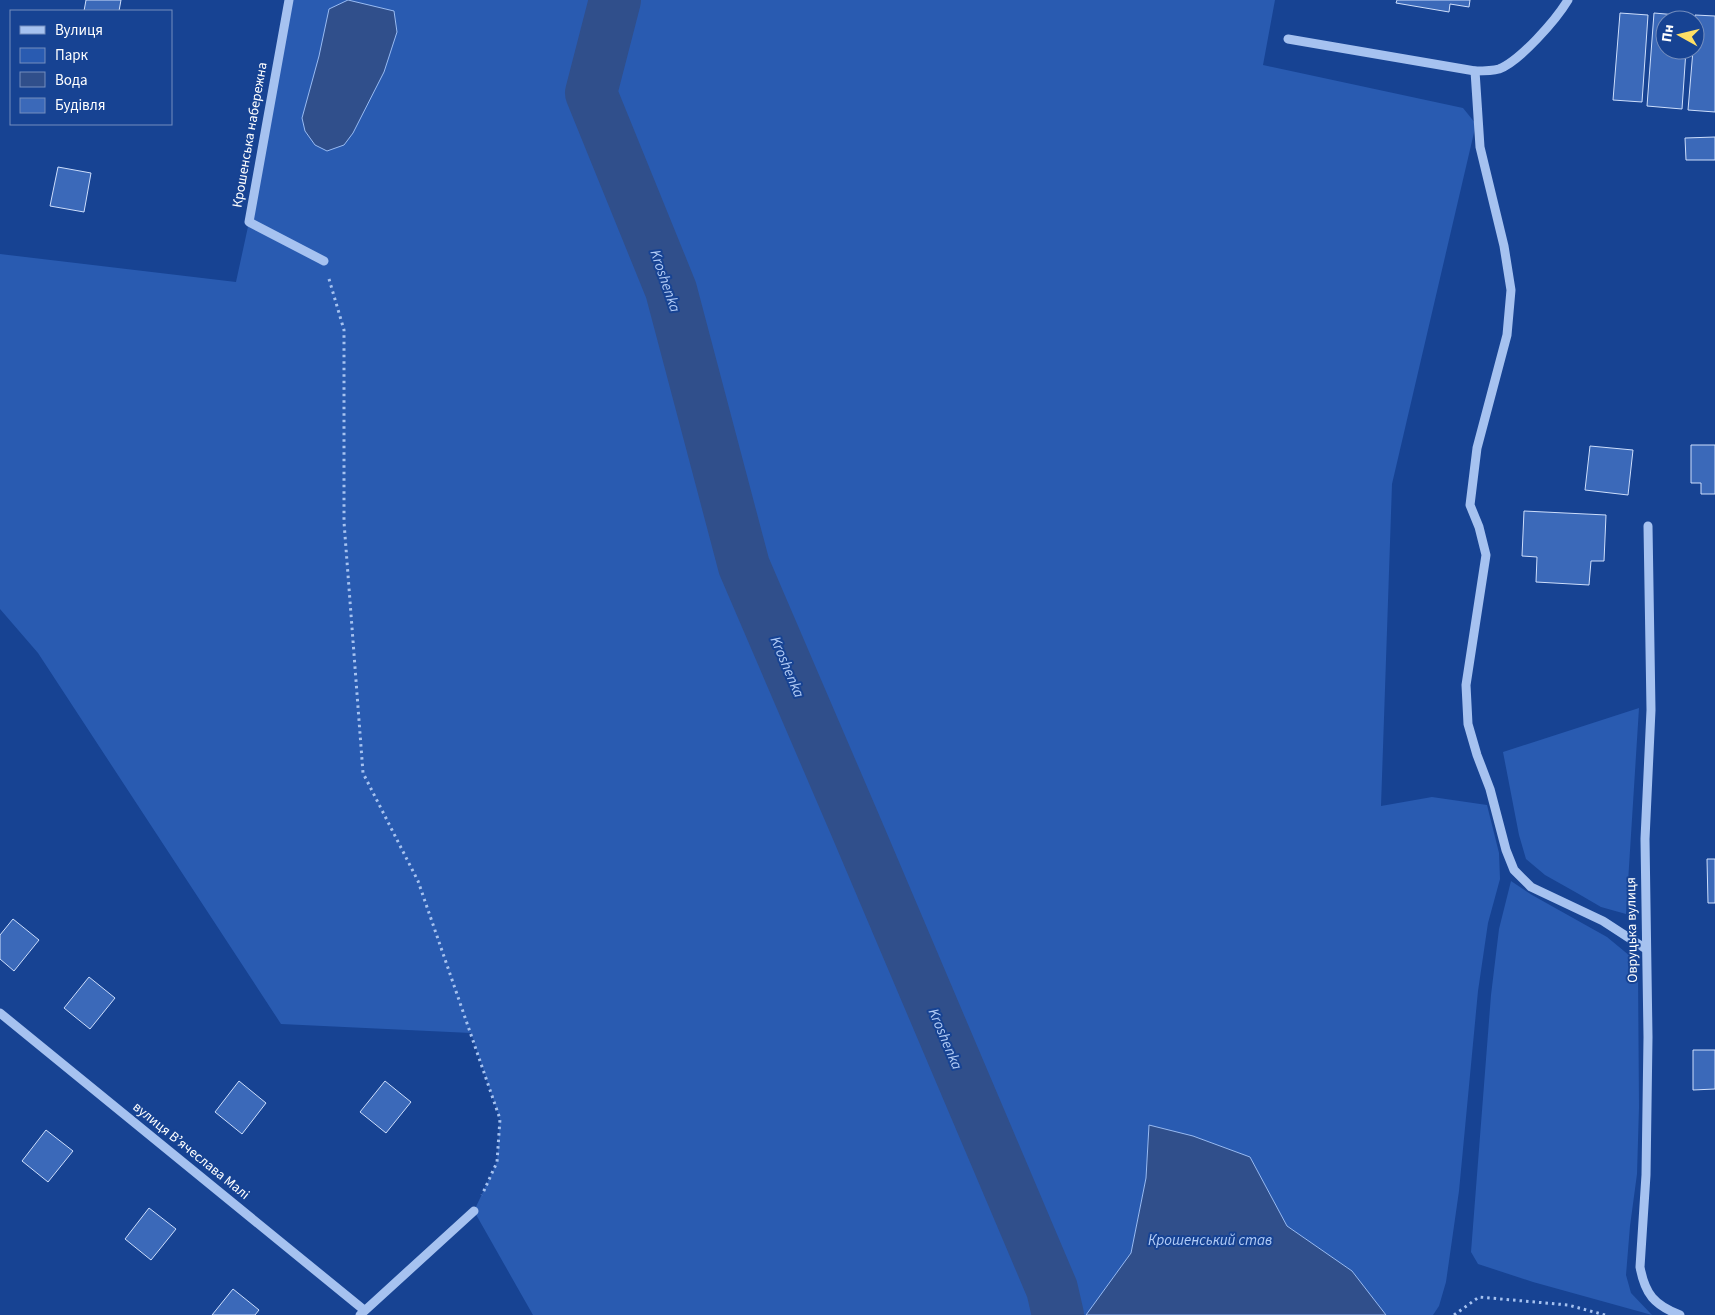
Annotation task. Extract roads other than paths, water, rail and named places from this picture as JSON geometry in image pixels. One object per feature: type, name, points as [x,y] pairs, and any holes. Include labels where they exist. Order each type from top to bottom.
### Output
[{"type":"street","name":"Крошенська набережна","points":[[289,0],[249,222],[324,261]]},
{"type":"street","points":[[1288,39],[1475,72],[1498,69],[1516,60],[1546,28],[1568,0]]},
{"type":"street","points":[[1475,72],[1480,148],[1504,246],[1510,290],[1507,335],[1477,448],[1470,505],[1479,527],[1486,555],[1466,685],[1468,724],[1490,789],[1506,850],[1514,870],[1531,887],[1603,921],[1646,949]]},
{"type":"street","name":"Овруцька вулиця","points":[[1648,526],[1651,710],[1645,839],[1648,1037],[1646,1175],[1640,1267],[1643,1282],[1648,1293],[1656,1303],[1680,1315]]},
{"type":"street","name":"вулиця Вʼячеслава Малі","points":[[0,1013],[362,1313]]},
{"type":"street","points":[[362,1313],[474,1211]]},
{"type":"water","points":[[348,0],[394,11],[397,32],[384,72],[353,133],[344,145],[327,151],[315,145],[305,131],[302,118],[319,56],[329,9]]},
{"type":"water","name":"Крошенський став","points":[[1149,1125],[1193,1136],[1250,1157],[1287,1226],[1352,1271],[1386,1315],[1086,1315],[1131,1253],[1146,1178]]},
{"type":"waterway","name":"Kroshenka","points":[[615,0],[591,93],[671,290],[744,566],[1052,1289],[1058,1315]]}]
